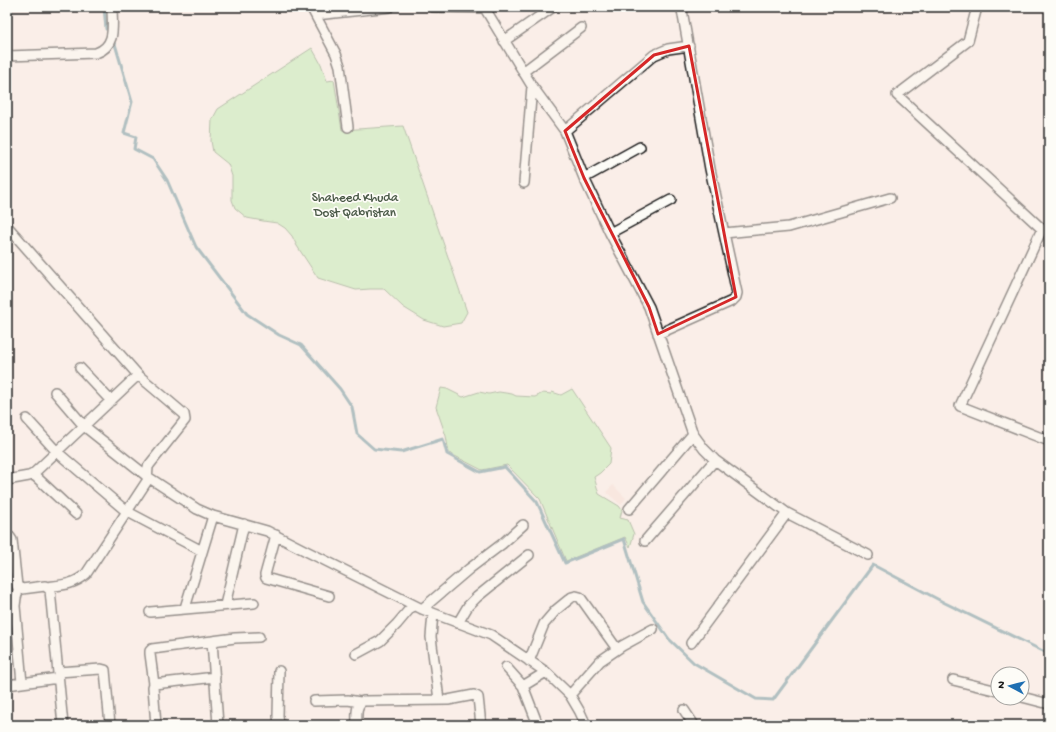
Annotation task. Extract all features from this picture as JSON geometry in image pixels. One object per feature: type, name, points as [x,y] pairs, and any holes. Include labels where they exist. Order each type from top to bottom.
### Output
[{"type":"street","points":[[7,56],[96,53],[103,51],[110,42],[111,38],[112,7]]},
{"type":"street","points":[[348,127],[340,66],[336,54],[314,11],[390,7]]},
{"type":"street","points":[[432,7],[484,7],[532,86],[565,131],[584,178],[649,307],[693,434],[704,449],[715,460],[787,513],[868,555]]},
{"type":"street","points":[[504,41],[553,7]]},
{"type":"street","points":[[977,7],[968,41],[897,95],[1042,229],[960,406],[1049,440]]},
{"type":"street","points":[[658,334],[732,301],[736,297],[737,293],[710,168],[682,8]]},
{"type":"street","points":[[523,72],[581,28]]},
{"type":"street","points":[[565,131],[654,55],[668,49],[689,46]]},
{"type":"street","points":[[524,183],[532,86]]},
{"type":"street","points":[[584,178],[640,146]]},
{"type":"street","points":[[724,233],[789,227],[890,198]]},
{"type":"street","points":[[610,232],[672,200]]},
{"type":"street","points":[[7,226],[138,375],[184,414],[185,418],[185,420],[150,464],[146,482],[86,574],[80,580],[65,585],[23,589],[19,588]]},
{"type":"street","points":[[80,368],[111,400]]},
{"type":"street","points":[[7,480],[33,474],[138,375]]},
{"type":"street","points":[[55,392],[84,426],[148,477],[197,510],[267,531],[422,609],[491,635],[546,672],[570,695],[586,725]]},
{"type":"street","points":[[27,419],[57,452],[126,511],[202,552]]},
{"type":"street","points":[[629,509],[693,434]]},
{"type":"street","points":[[645,541],[715,460]]},
{"type":"street","points":[[33,474],[76,514]]},
{"type":"street","points":[[691,643],[787,513]]},
{"type":"street","points":[[186,608],[213,516]]},
{"type":"street","points":[[225,605],[244,524]]},
{"type":"street","points":[[422,609],[523,525]]},
{"type":"street","points":[[7,535],[12,540],[16,584],[19,588],[15,606],[22,683]]},
{"type":"street","points":[[276,535],[265,575],[266,578],[329,596]]},
{"type":"street","points":[[458,622],[468,606],[477,597],[529,555]]},
{"type":"street","points":[[46,587],[50,590],[63,725]]},
{"type":"street","points":[[529,661],[544,624],[556,610],[572,597],[576,596],[580,597],[617,649]]},
{"type":"street","points":[[150,612],[254,603]]},
{"type":"street","points":[[356,654],[380,641],[397,624],[413,604]]},
{"type":"street","points":[[433,613],[431,638],[439,700]]},
{"type":"street","points":[[570,695],[600,661],[617,649],[653,629]]},
{"type":"street","points":[[156,725],[154,684],[150,654],[152,649],[235,638],[259,637]]},
{"type":"street","points":[[212,641],[218,725]]},
{"type":"street","points":[[506,667],[523,686],[538,725]]},
{"type":"street","points":[[7,685],[58,675],[101,669],[105,670],[110,725]]},
{"type":"street","points":[[279,671],[279,725]]},
{"type":"street","points":[[523,686],[546,672]]},
{"type":"street","points":[[154,684],[215,677]]},
{"type":"street","points":[[953,680],[990,689]]},
{"type":"street","points":[[314,701],[348,700],[360,702],[448,700],[476,695],[478,697],[481,725]]},
{"type":"street","points":[[1030,699],[1049,704]]},
{"type":"street","points":[[357,725],[358,706],[360,702]]},
{"type":"street","points":[[684,710],[694,725]]},
{"type":"highlighted area","points":[[689,46],[736,297],[658,334],[649,307],[584,178],[565,131],[654,55]]},
{"type":"shaded area","points":[[613,485],[626,498],[621,505],[606,492]]},
{"type":"green space","name":"Shaheed Khuda Dost Qabristan","points":[[312,48],[321,64],[327,81],[334,80],[342,130],[403,126],[467,312],[461,323],[443,326],[424,320],[403,307],[384,289],[356,290],[318,278],[292,236],[285,228],[277,223],[247,218],[235,208],[232,200],[232,176],[228,164],[213,152],[211,141],[212,120],[218,109]]},
{"type":"green space","points":[[441,388],[447,389],[463,397],[479,392],[489,394],[499,392],[516,396],[535,397],[543,393],[551,394],[552,392],[561,395],[572,389],[611,448],[609,464],[594,477],[599,494],[619,506],[622,510],[620,518],[628,520],[634,534],[630,547],[625,537],[566,561],[540,499],[507,465],[482,470],[449,453],[446,436],[436,407]]},
{"type":"waterway","points":[[104,7],[106,29]]},
{"type":"waterway","points":[[115,44],[132,102],[124,133],[136,137],[134,149],[153,159],[167,180],[196,247],[247,314],[279,335],[301,345],[340,389],[352,407],[357,434],[374,449],[401,452],[443,439],[447,454],[480,472],[505,467],[537,502],[565,563],[624,539],[643,602],[669,639],[694,663],[756,699],[773,700],[873,565],[945,603],[1049,654]]}]
